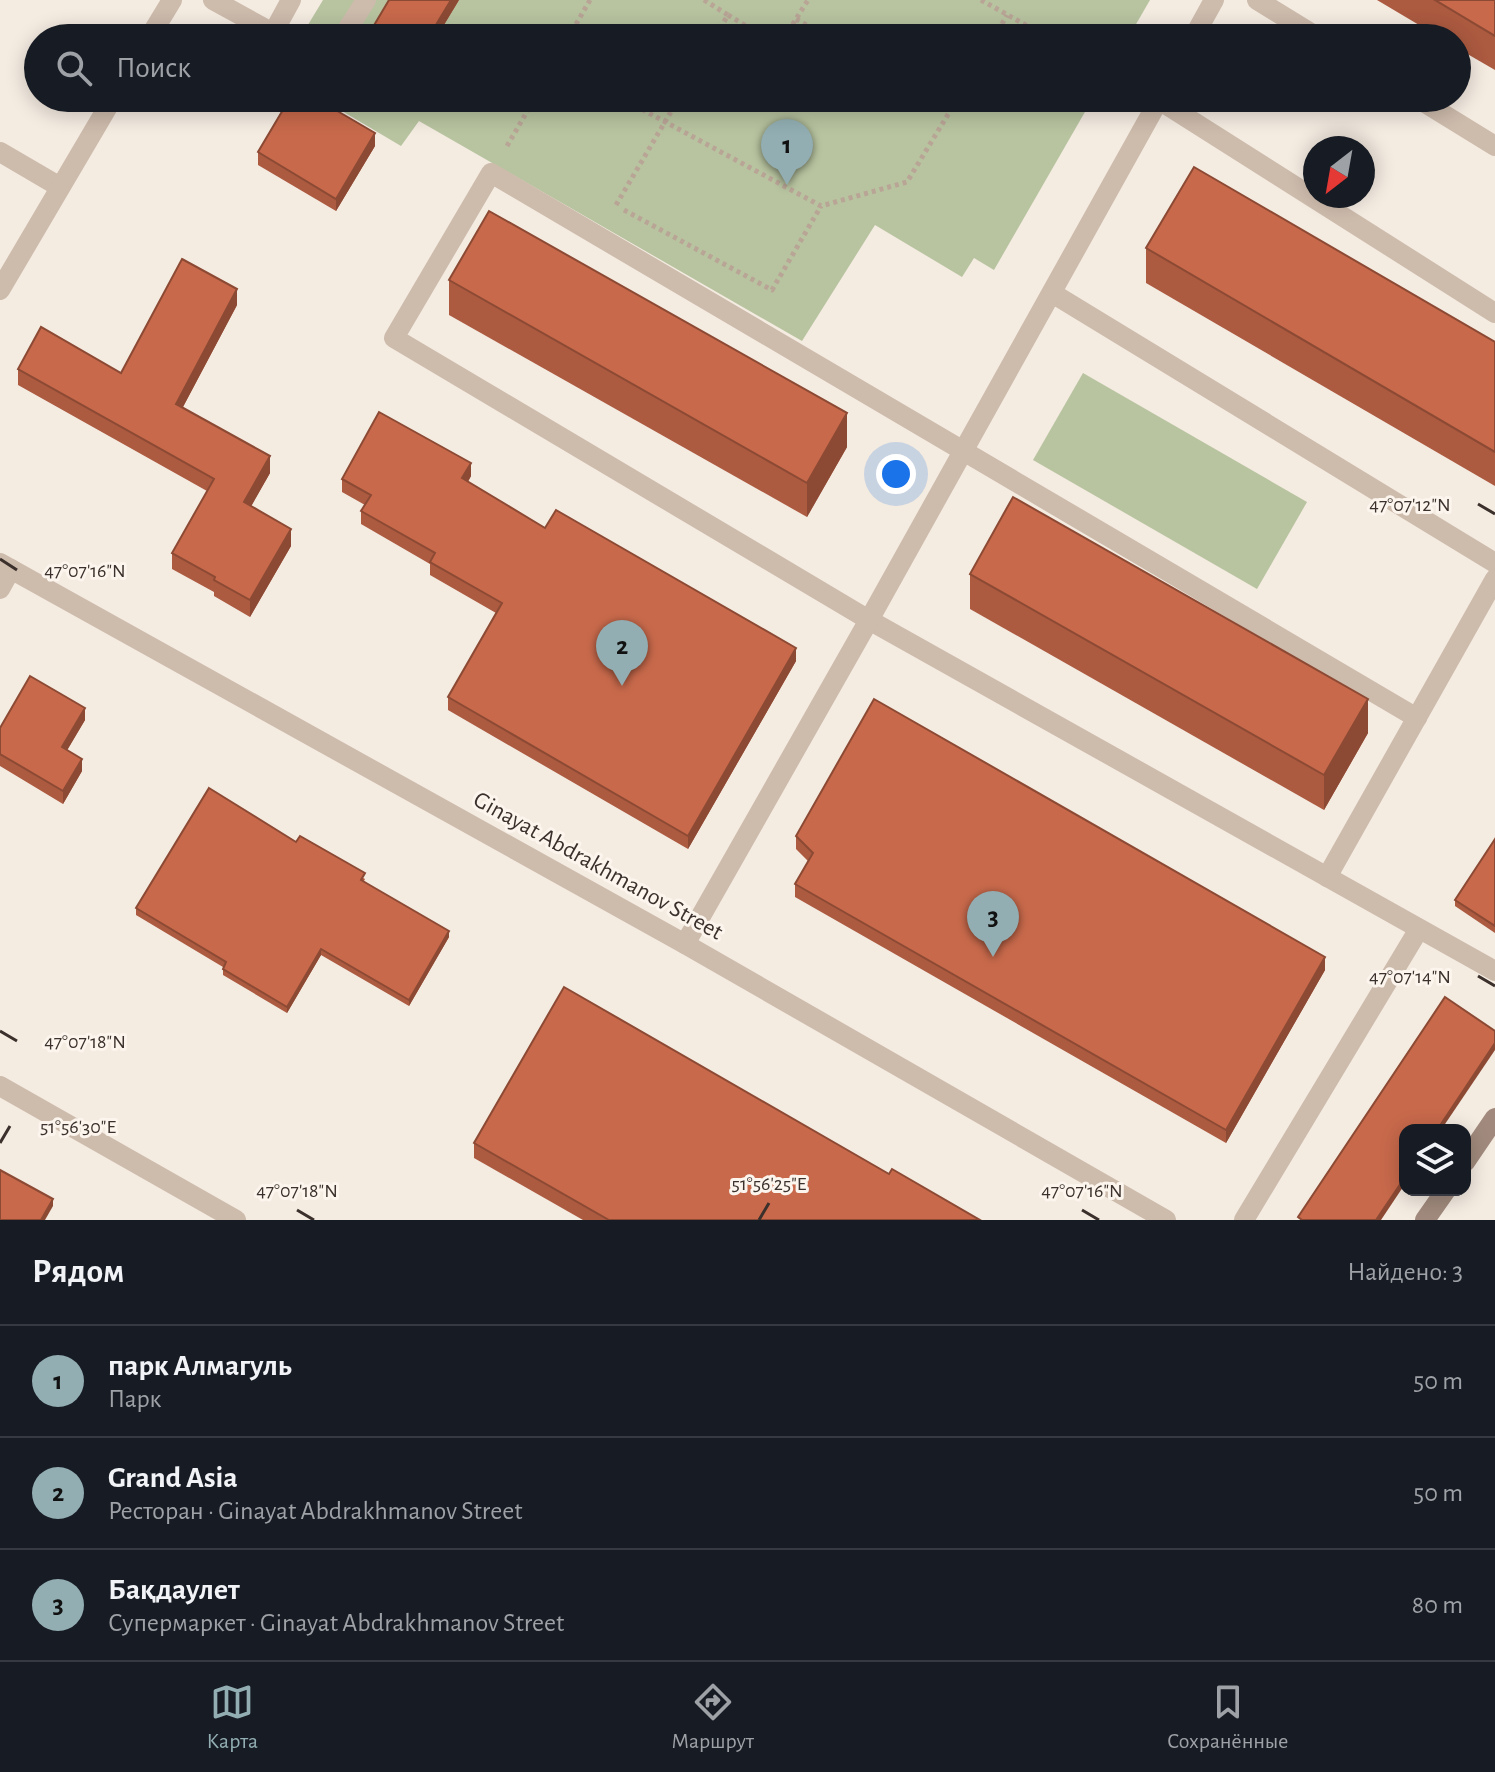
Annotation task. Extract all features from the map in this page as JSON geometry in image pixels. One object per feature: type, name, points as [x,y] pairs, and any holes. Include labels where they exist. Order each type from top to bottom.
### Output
[{"type":"main road","points":[[1471,1153],[1495,1118]]},
{"type":"main road","points":[[1425,1220],[1442,1196]]},
{"type":"street","points":[[157,24],[172,0]]},
{"type":"street","points":[[213,0],[257,24]]},
{"type":"street","points":[[281,24],[291,0]]},
{"type":"street","points":[[351,24],[366,0]]},
{"type":"street","points":[[1201,24],[1214,0]]},
{"type":"street","points":[[1257,0],[1296,24]]},
{"type":"street","points":[[0,290],[105,112]]},
{"type":"street","points":[[685,944],[1153,112]]},
{"type":"street","points":[[1180,112],[1495,313]]},
{"type":"street","points":[[1440,112],[1495,146]]},
{"type":"street","points":[[0,152],[60,187]]},
{"type":"street","points":[[1417,718],[491,173],[394,338],[869,620],[1495,971]]},
{"type":"street","points":[[1052,293],[1495,563]]},
{"type":"street","points":[[0,589],[6,566]]},
{"type":"street","name":"Ginayat Abdrakhmanov Street","points":[[6,566],[685,944],[1166,1220]]},
{"type":"street","points":[[1327,877],[1495,579]]},
{"type":"street","points":[[1244,1220],[1419,929]]},
{"type":"street","points":[[0,1086],[230,1218]]},
{"type":"path","points":[[576,24],[590,0]]},
{"type":"path","points":[[704,0],[743,24]]},
{"type":"path","points":[[793,24],[808,0]]},
{"type":"path","points":[[981,0],[1023,24]]},
{"type":"path","points":[[723,24],[728,15]]},
{"type":"path","points":[[1002,24],[1007,15]]},
{"type":"path","points":[[796,19],[805,24]]},
{"type":"path","points":[[507,146],[527,112]]},
{"type":"path","points":[[647,112],[821,206],[907,182],[949,112]]},
{"type":"path","points":[[671,112],[616,205],[772,290],[821,206]]},
{"type":"green space","points":[[323,0],[1150,0],[1136,24],[308,24]]},
{"type":"green space","points":[[344,112],[1085,112],[994,270],[974,258],[962,277],[875,225],[802,341],[419,121],[401,146]]},
{"type":"green space","points":[[1083,373],[1307,502],[1257,589],[1033,460]]},
{"type":"building","points":[[389,0],[451,0],[436,24],[375,24]]},
{"type":"building","points":[[1435,0],[1495,0],[1495,36]]},
{"type":"building","points":[[282,112],[339,112],[375,133],[336,199],[258,152]]},
{"type":"building","points":[[1194,167],[1495,342],[1495,452],[1146,248]]},
{"type":"building","points":[[489,211],[847,413],[807,483],[449,280]]},
{"type":"building","points":[[182,259],[237,289],[176,404],[270,456],[244,502],[291,529],[250,600],[172,553],[214,479],[18,369],[41,327],[121,373]]},
{"type":"building","points":[[379,412],[471,463],[462,478],[545,528],[556,510],[796,648],[688,836],[448,697],[502,603],[430,562],[435,553],[361,511],[371,495],[342,479]]},
{"type":"building","points":[[1013,497],[1368,699],[1324,775],[970,574]]},
{"type":"building","points":[[30,676],[85,708],[62,747],[82,759],[63,791],[0,754],[0,728]]},
{"type":"building","points":[[874,699],[1325,957],[1226,1130],[795,884],[813,853],[796,836]]},
{"type":"building","points":[[209,788],[296,842],[300,836],[365,873],[361,880],[449,931],[409,1000],[321,949],[287,1007],[223,969],[226,962],[136,908]]},
{"type":"building","points":[[1495,839],[1495,926],[1455,900]]},
{"type":"building","points":[[564,987],[889,1174],[892,1169],[980,1220],[609,1220],[474,1143]]},
{"type":"building","points":[[1445,997],[1495,1031],[1495,1043],[1441,1124],[1399,1124],[1399,1186],[1376,1220],[1302,1220],[1298,1217]]},
{"type":"building","points":[[0,1170],[53,1199],[41,1220],[0,1220]]},
{"type":"place","name":"парк Алмагуль","points":[[787,185]]},
{"type":"place","name":"Grand Asia","points":[[622,686]]},
{"type":"place","name":"Бақдаулет","points":[[993,957]]}]
